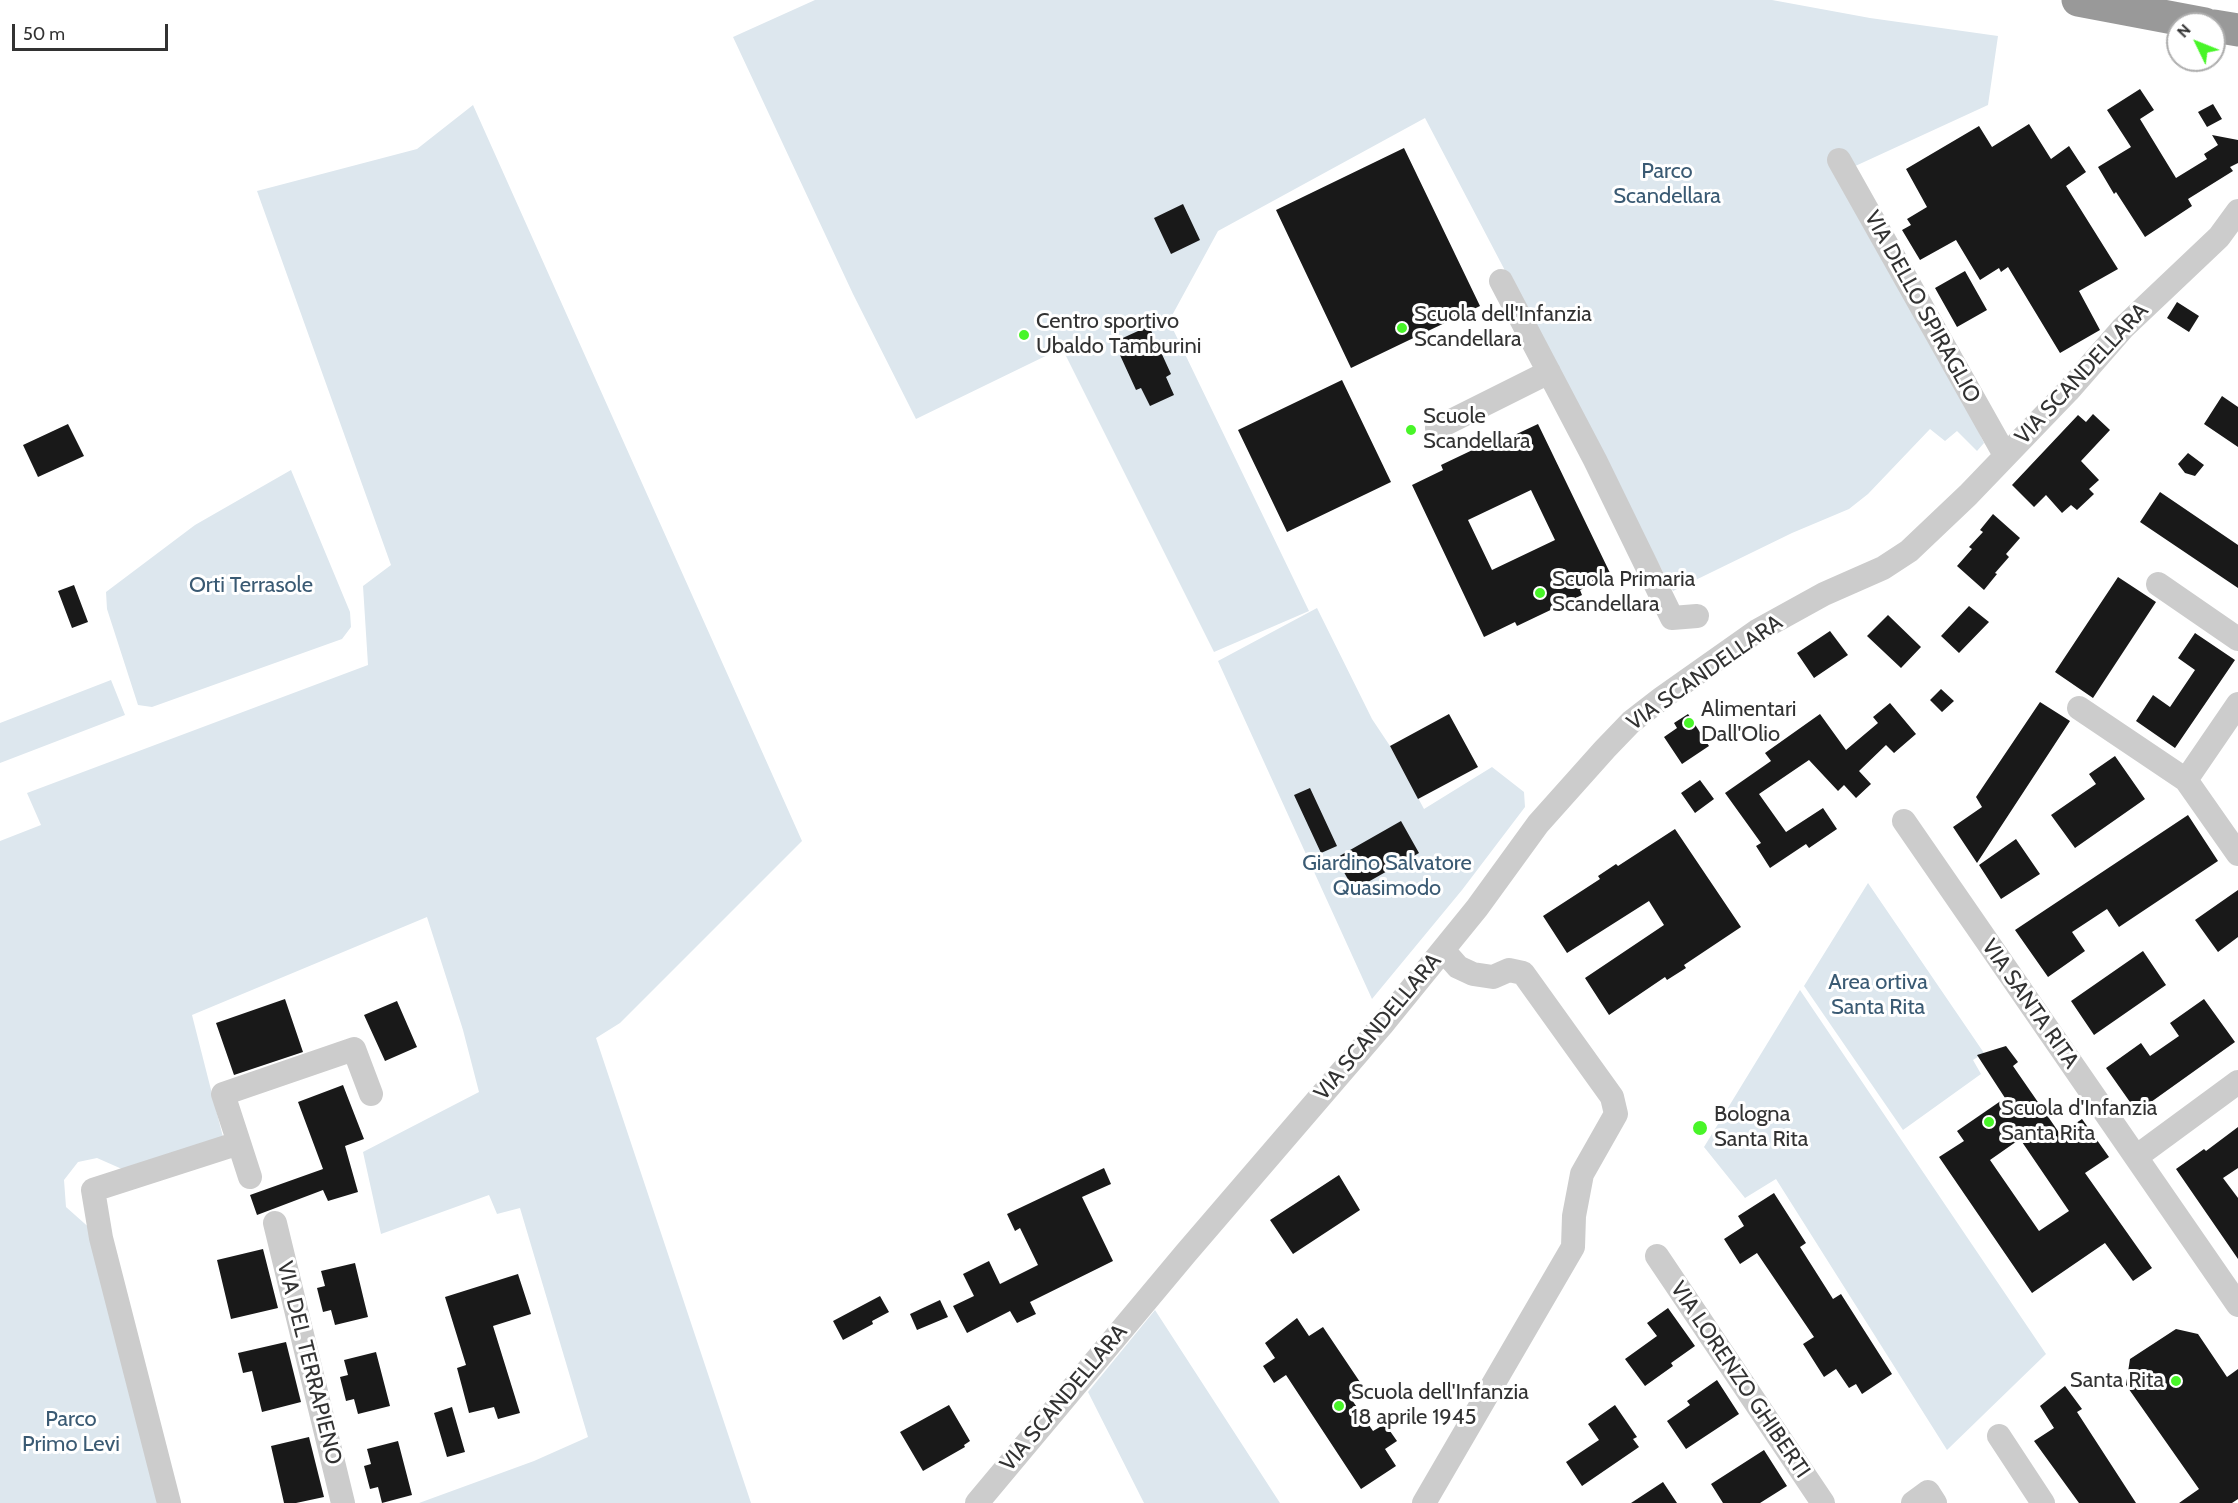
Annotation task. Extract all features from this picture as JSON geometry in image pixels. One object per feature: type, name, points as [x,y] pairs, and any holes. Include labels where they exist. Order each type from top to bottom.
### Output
[{"type":"highway","points":[[2078,0],[2166,17]]},
{"type":"street","name":"VIA DELLO SPIRAGLIO","points":[[1839,160],[2005,455]]},
{"type":"street","name":"VIA SCANDELLARA","points":[[977,1503],[1186,1253],[1382,1025],[1477,908],[1538,824],[1631,722],[1757,631],[1824,594],[1883,568],[1909,551],[1968,495],[2068,391],[2123,328],[2219,237],[2237,216]]},
{"type":"street","points":[[1501,281],[1595,459],[1672,618],[1697,616]]},
{"type":"street","points":[[1437,428],[1549,372]]},
{"type":"street","points":[[2158,584],[2238,639]]},
{"type":"street","points":[[2186,780],[2238,704]]},
{"type":"street","points":[[2079,708],[2186,780],[2238,854]]},
{"type":"street","name":"VIA SANTA RITA","points":[[1904,821],[2238,1305]]},
{"type":"street","points":[[1424,1503],[1573,1247],[1574,1216],[1582,1174],[1616,1114],[1612,1097],[1523,974],[1509,970],[1493,977],[1473,974],[1458,967],[1443,950]]},
{"type":"street","points":[[250,1177],[223,1094],[354,1049],[371,1094]]},
{"type":"street","points":[[2136,1157],[2238,1082]]},
{"type":"street","points":[[168,1503],[101,1238],[93,1190],[239,1143]]},
{"type":"street","name":"VIA DEL TERRAPIENO","points":[[275,1223],[343,1503]]},
{"type":"street","name":"VIA LORENZO GHIBERTI","points":[[1657,1256],[1824,1503]]},
{"type":"street","points":[[2000,1436],[2043,1503]]},
{"type":"street","points":[[1913,1503],[1928,1492],[1935,1503]]},
{"type":"green space","name":"Parco Scandellara","points":[[815,0],[1772,0],[1870,18],[1998,36],[1988,105],[1851,168],[1984,443],[1977,451],[1957,431],[1945,441],[1930,429],[1868,494],[1849,509],[1792,533],[1673,591],[1425,118],[1218,231],[1169,321],[1309,611],[1214,652],[1062,348],[916,419],[853,294],[733,37]]},
{"type":"green space","name":"Parco Primo Levi","points":[[473,105],[802,841],[620,1023],[596,1038],[751,1503],[419,1503],[534,1461],[588,1437],[520,1208],[497,1214],[489,1195],[381,1234],[363,1152],[479,1092],[463,1030],[427,917],[192,1015],[224,1141],[122,1169],[97,1158],[78,1162],[64,1180],[66,1207],[93,1231],[161,1503],[0,1503],[0,841],[41,825],[27,793],[368,665],[363,586],[391,565],[257,191],[417,149]]},
{"type":"green space","name":"Orti Terrasole","points":[[291,470],[350,612],[351,627],[342,639],[152,707],[138,705],[107,609],[106,592],[195,525]]},
{"type":"green space","name":"Giardino Salvatore Quasimodo","points":[[1317,608],[1372,719],[1390,746],[1424,809],[1492,767],[1524,792],[1525,807],[1462,890],[1372,999],[1218,661]]},
{"type":"green space","points":[[111,680],[125,715],[0,763],[0,723]]},
{"type":"green space","name":"Area ortiva Santa Rita","points":[[1868,883],[1984,1053],[1973,1060],[1981,1074],[1903,1130],[1804,986]]},
{"type":"green space","points":[[1800,990],[2046,1354],[1947,1450],[1776,1179],[1745,1198],[1704,1147]]},
{"type":"green space","points":[[1155,1310],[1280,1503],[1144,1503],[1088,1392]]},
{"type":"building","points":[[2140,89],[2154,110],[2140,119],[2176,178],[2207,159],[2204,154],[2218,145],[2212,135],[2238,140],[2238,163],[2230,167],[2233,171],[2188,199],[2192,206],[2145,237],[2098,167],[2131,147],[2107,110]]},
{"type":"building","points":[[2213,104],[2222,119],[2207,127],[2198,112]]},
{"type":"building","points":[[2029,124],[2051,159],[2069,146],[2086,172],[2066,186],[2118,269],[2079,291],[2100,330],[2060,353],[2008,267],[2001,272],[1999,268],[1980,280],[1956,240],[1920,260],[1902,230],[1911,225],[1907,219],[1927,207],[1906,169],[1979,126],[1992,147]]},
{"type":"building","points":[[1404,148],[1480,306],[1351,368],[1276,210]]},
{"type":"building","points":[[1183,204],[1200,240],[1171,254],[1154,218]]},
{"type":"building","points":[[1965,271],[1987,310],[1957,327],[1935,288]]},
{"type":"building","points":[[2177,302],[2199,316],[2189,332],[2167,318]]},
{"type":"building","points":[[1149,326],[1171,374],[1166,377],[1174,395],[1150,406],[1141,388],[1136,390],[1114,342]]},
{"type":"building","points":[[1342,380],[1391,482],[1287,532],[1238,430]]},
{"type":"building","points":[[2222,396],[2238,407],[2238,447],[2204,424]]},
{"type":"building","points":[[2093,414],[2110,430],[2081,461],[2099,480],[2089,489],[2094,494],[2077,510],[2071,505],[2062,513],[2046,495],[2034,507],[2012,485],[2078,415],[2086,422]]},
{"type":"building","points":[[68,424],[84,456],[38,477],[23,445]]},
{"type":"building","points":[[1538,424],[1611,575],[1580,590],[1582,595],[1517,626],[1515,622],[1484,637],[1412,485],[1443,470],[1441,465],[1504,435],[1506,439]],"holes":[[[1531,490],[1555,540],[1492,570],[1468,520]]]},
{"type":"building","points":[[2188,453],[2204,465],[2195,476],[2185,473],[2178,464]]},
{"type":"building","points":[[2160,492],[2238,545],[2238,588],[2140,522]]},
{"type":"building","points":[[1993,514],[2020,538],[2006,554],[2009,557],[1984,590],[1957,566],[1972,549],[1969,547],[1983,532],[1980,530]]},
{"type":"building","points":[[2118,577],[2156,602],[2093,698],[2055,672]]},
{"type":"building","points":[[74,585],[88,622],[72,628],[58,591]]},
{"type":"building","points":[[1969,606],[1989,622],[1959,653],[1941,636]]},
{"type":"building","points":[[1888,615],[1921,647],[1901,668],[1867,636]]},
{"type":"building","points":[[1830,631],[1848,655],[1814,678],[1797,653]]},
{"type":"building","points":[[2195,633],[2235,660],[2175,748],[2136,721],[2153,695],[2170,707],[2195,670],[2178,658]]},
{"type":"building","points":[[1941,689],[1954,701],[1942,712],[1930,700]]},
{"type":"building","points":[[2040,702],[2070,721],[1977,863],[1953,827],[1982,807],[1976,797]]},
{"type":"building","points":[[1890,703],[1916,734],[1894,753],[1886,745],[1859,771],[1871,784],[1856,798],[1844,785],[1838,791],[1809,760],[1759,794],[1786,832],[1823,808],[1837,829],[1809,848],[1806,844],[1770,868],[1756,846],[1761,843],[1725,793],[1771,761],[1765,753],[1820,714],[1846,750],[1878,723],[1873,717]]},
{"type":"building","points":[[1449,714],[1478,767],[1418,799],[1390,746]]},
{"type":"building","points":[[1688,714],[1709,746],[1682,764],[1664,737],[1677,728],[1674,723]]},
{"type":"building","points":[[2115,756],[2145,799],[2075,848],[2051,815],[2096,784],[2089,774]]},
{"type":"building","points":[[1700,780],[1714,799],[1695,813],[1681,793]]},
{"type":"building","points":[[1310,788],[1337,846],[1321,853],[1294,795]]},
{"type":"building","points":[[2188,815],[2218,861],[2119,927],[2107,909],[2072,932],[2085,951],[2048,977],[2015,930]]},
{"type":"building","points":[[1401,821],[1419,853],[1354,890],[1336,858]]},
{"type":"building","points":[[1675,829],[1741,927],[1684,965],[1686,968],[1667,980],[1665,977],[1609,1015],[1585,978],[1664,925],[1649,901],[1567,953],[1543,916],[1600,879],[1598,876],[1616,864],[1618,866]]},
{"type":"building","points":[[2016,839],[2040,874],[2001,899],[1979,865]]},
{"type":"building","points":[[2238,890],[2238,937],[2218,952],[2195,920]]},
{"type":"building","points":[[2143,951],[2166,985],[2094,1035],[2071,1001]]},
{"type":"building","points":[[285,999],[303,1052],[234,1075],[216,1023]]},
{"type":"building","points":[[2204,999],[2235,1042],[2137,1112],[2106,1068],[2141,1043],[2150,1056],[2179,1036],[2170,1023]]},
{"type":"building","points":[[397,1001],[417,1047],[385,1061],[364,1015]]},
{"type":"building","points":[[2006,1046],[2018,1062],[2013,1066],[2060,1134],[2082,1119],[2109,1157],[2085,1173],[2152,1268],[2133,1281],[2105,1243],[2032,1293],[1939,1157],[1964,1141],[1957,1131],[2005,1098],[1977,1055]],"holes":[[[2020,1139],[2069,1211],[2039,1231],[1990,1160]]]},
{"type":"building","points":[[343,1085],[364,1139],[345,1146],[358,1192],[328,1201],[323,1190],[257,1215],[250,1195],[323,1169],[298,1102]]},
{"type":"building","points":[[2238,1127],[2238,1168],[2223,1178],[2238,1198],[2238,1259],[2176,1169],[2204,1149],[2206,1151]]},
{"type":"building","points":[[1104,1168],[1111,1184],[1082,1197],[1113,1261],[1030,1302],[1036,1314],[1017,1323],[1010,1311],[967,1333],[953,1306],[974,1296],[963,1274],[989,1261],[1000,1284],[1038,1265],[1020,1228],[1015,1231],[1007,1214]]},
{"type":"building","points":[[1339,1175],[1360,1210],[1293,1254],[1270,1220]]},
{"type":"building","points":[[1774,1193],[1806,1243],[1800,1247],[1833,1299],[1841,1294],[1892,1374],[1862,1394],[1856,1384],[1849,1388],[1836,1369],[1824,1377],[1803,1344],[1814,1337],[1757,1253],[1740,1264],[1724,1239],[1744,1226],[1738,1216]]},
{"type":"building","points":[[263,1249],[278,1308],[231,1319],[217,1260]]},
{"type":"building","points":[[355,1263],[368,1317],[335,1325],[331,1310],[323,1312],[317,1288],[325,1286],[321,1271]]},
{"type":"building","points":[[518,1274],[531,1314],[493,1326],[520,1413],[498,1419],[494,1407],[469,1413],[457,1368],[466,1365],[445,1297]]},
{"type":"building","points":[[880,1296],[889,1312],[872,1321],[873,1324],[843,1340],[833,1321]]},
{"type":"building","points":[[940,1300],[948,1317],[917,1330],[910,1314]]},
{"type":"building","points":[[1668,1308],[1695,1346],[1671,1363],[1673,1366],[1645,1386],[1625,1359],[1657,1336],[1647,1323]]},
{"type":"building","points":[[1297,1318],[1309,1336],[1323,1327],[1366,1391],[1352,1400],[1373,1431],[1385,1424],[1397,1441],[1385,1449],[1396,1466],[1361,1489],[1286,1375],[1274,1383],[1263,1366],[1275,1358],[1265,1343]]},
{"type":"building","points":[[2176,1329],[2198,1334],[2227,1377],[2238,1369],[2238,1499],[2232,1503],[2179,1503],[2199,1489],[2126,1385],[2130,1359]]},
{"type":"building","points":[[286,1342],[301,1402],[262,1412],[252,1371],[243,1373],[238,1353]]},
{"type":"building","points":[[376,1352],[390,1406],[358,1414],[354,1399],[346,1401],[340,1377],[348,1375],[344,1360]]},
{"type":"building","points":[[1717,1380],[1739,1414],[1686,1449],[1667,1421],[1690,1405],[1687,1401]]},
{"type":"building","points":[[2065,1386],[2082,1409],[2077,1412],[2136,1503],[2079,1503],[2034,1441],[2054,1428],[2040,1406]]},
{"type":"building","points":[[949,1405],[970,1441],[964,1445],[965,1447],[923,1471],[900,1432]]},
{"type":"building","points":[[1615,1405],[1637,1437],[1633,1439],[1639,1447],[1582,1486],[1566,1462],[1599,1440],[1588,1424]]},
{"type":"building","points":[[452,1407],[465,1452],[447,1457],[434,1413]]},
{"type":"building","points":[[309,1437],[324,1497],[284,1503],[271,1446]]},
{"type":"building","points":[[398,1441],[412,1495],[382,1503],[378,1487],[370,1489],[364,1466],[371,1464],[367,1449]]},
{"type":"building","points":[[1764,1450],[1787,1486],[1760,1503],[1723,1503],[1711,1484]]},
{"type":"building","points":[[1663,1482],[1677,1503],[1631,1503]]},
{"type":"place","name":"Scuola dell'Infanzia Scandellara","points":[[1402,328]]},
{"type":"place","name":"Centro sportivo Ubaldo Tamburini","points":[[1024,335]]},
{"type":"place","name":"Scuole Scandellara","points":[[1411,430]]},
{"type":"place","name":"Scuola Primaria Scandellara","points":[[1540,593]]},
{"type":"place","name":"Alimentari Dall'Olio","points":[[1689,723]]},
{"type":"place","name":"Scuola d'Infanzia Santa Rita","points":[[1989,1122]]},
{"type":"place","name":"Bologna Santa Rita","points":[[1700,1128]]},
{"type":"place","name":"Santa Rita","points":[[2176,1381]]},
{"type":"place","name":"Scuola dell'Infanzia 18 aprile 1945","points":[[1339,1406]]}]
